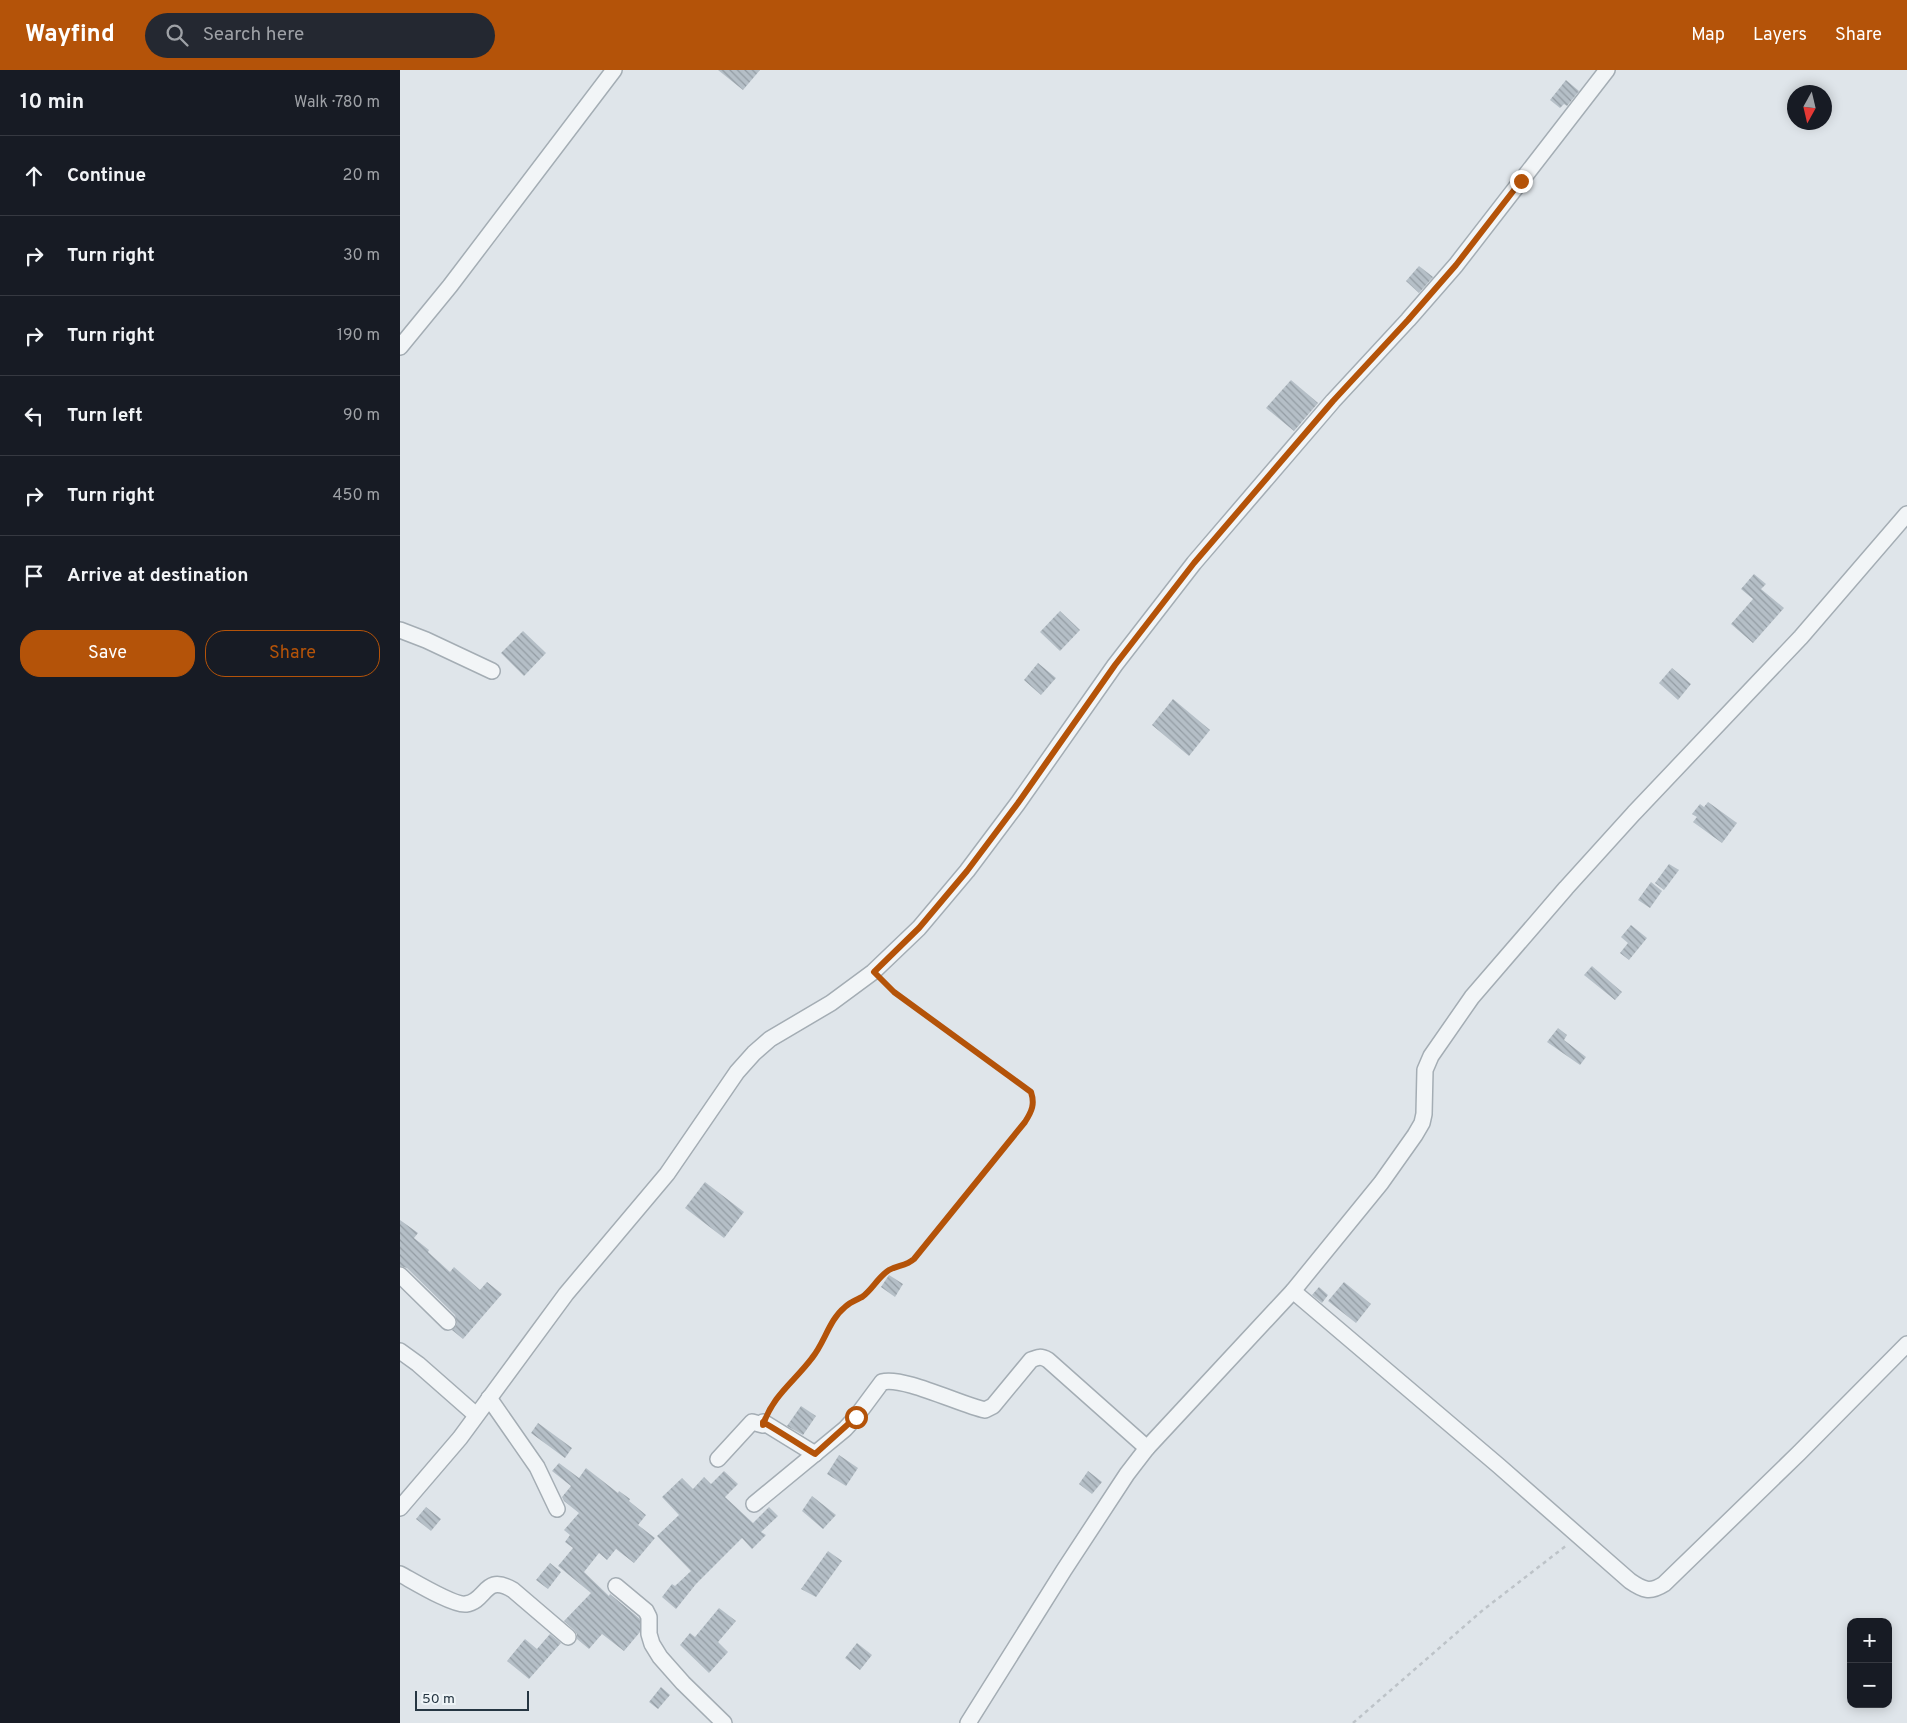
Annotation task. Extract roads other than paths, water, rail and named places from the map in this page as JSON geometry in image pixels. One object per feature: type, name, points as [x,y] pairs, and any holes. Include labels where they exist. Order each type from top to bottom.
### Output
[{"type":"street","points":[[400,347],[450,286],[614,70]]},
{"type":"street","points":[[400,1508],[460,1438],[566,1294],[667,1174],[737,1072],[754,1052],[770,1039],[831,1003],[874,972],[919,928],[967,871],[1018,803],[1115,665],[1194,563],[1333,401],[1456,265],[1607,70]]},
{"type":"street","points":[[968,1723],[1127,1474],[1147,1448],[1293,1291],[1381,1183],[1415,1135],[1422,1123],[1424,1114],[1424,1070],[1431,1056],[1472,997],[1634,813],[1801,637],[1907,514]]},
{"type":"street","points":[[400,630],[492,671]]},
{"type":"street","points":[[400,1275],[448,1322]]},
{"type":"street","points":[[1293,1291],[1500,1466],[1630,1581],[1648,1590],[1655,1589],[1664,1584],[1799,1453],[1907,1344]]},
{"type":"street","points":[[400,1351],[418,1364],[476,1415]]},
{"type":"street","points":[[754,1504],[815,1454],[856,1417],[882,1382],[887,1380],[904,1384],[985,1410],[993,1406],[1031,1360],[1037,1357],[1048,1360],[1147,1448]]},
{"type":"street","points":[[489,1398],[537,1466],[557,1509]]},
{"type":"street","points":[[718,1459],[752,1422],[763,1425],[763,1422],[815,1454]]},
{"type":"street","points":[[400,1574],[459,1604],[466,1605],[472,1603],[492,1586],[498,1584],[505,1586],[513,1590],[568,1637]]},
{"type":"street","points":[[616,1586],[646,1611],[650,1617],[652,1644],[660,1657],[683,1683],[724,1723]]}]
